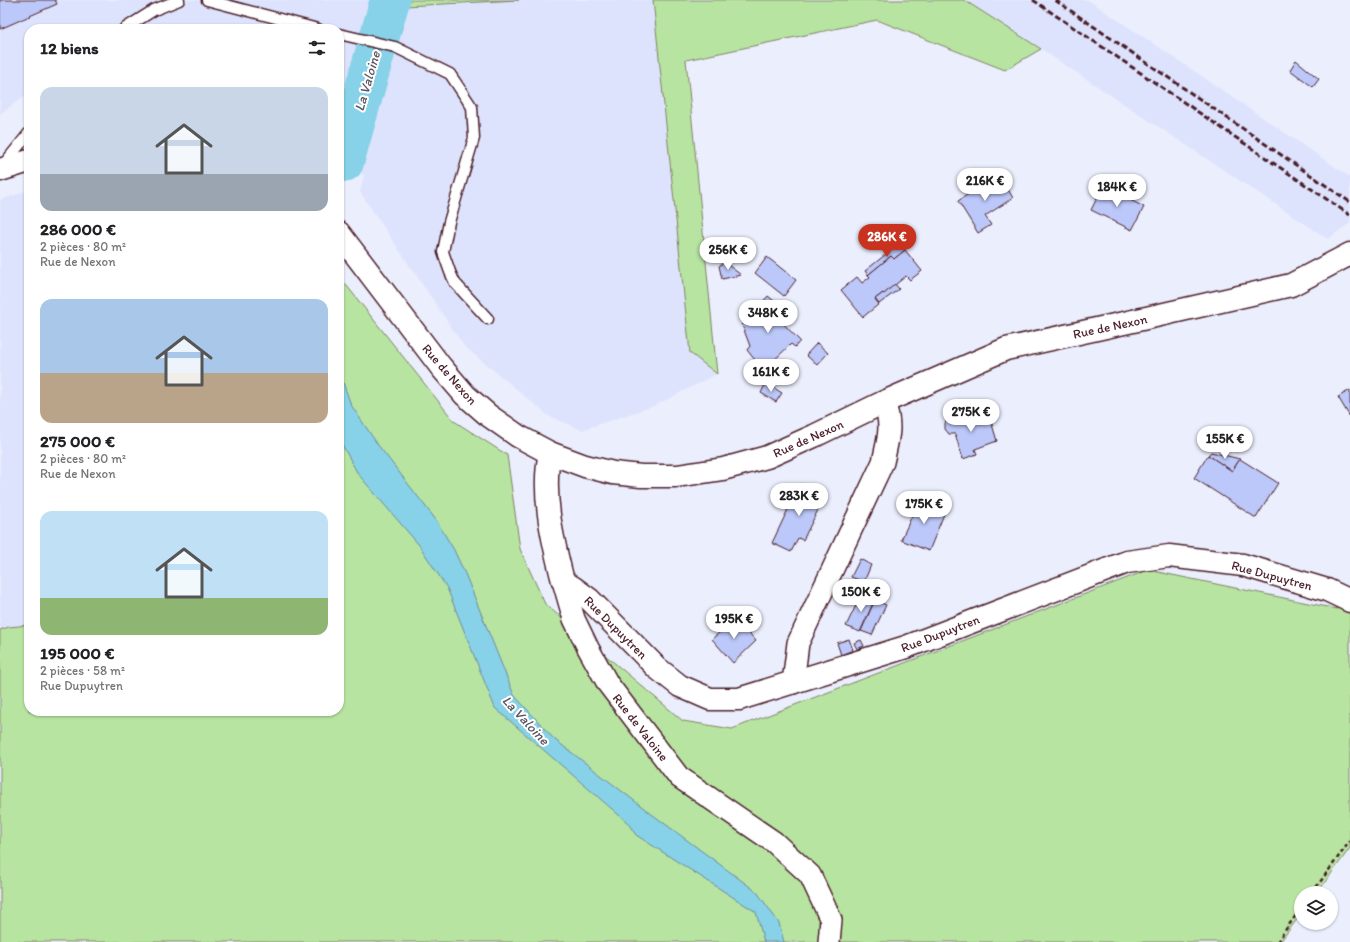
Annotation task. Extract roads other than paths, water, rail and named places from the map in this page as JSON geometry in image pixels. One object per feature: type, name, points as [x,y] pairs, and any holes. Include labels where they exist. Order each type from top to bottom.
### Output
[{"type":"main road","points":[[0,170],[24,163]]},
{"type":"main road","name":"Rue de Nexon","points":[[344,240],[441,367],[465,395],[488,415],[518,436],[550,453],[585,466],[613,473],[641,476],[677,476],[723,468],[767,456],[814,436],[884,402],[1006,349],[1291,285],[1350,254]]},
{"type":"main road","name":"Rue de Valoine","points":[[550,453],[547,466],[546,491],[555,550],[563,581]]},
{"type":"main road","name":"Rue Dupuytren","points":[[563,581],[589,599],[657,668],[680,686],[710,699],[739,699],[906,647],[1127,562],[1169,556],[1243,565],[1327,590],[1350,601]]},
{"type":"street","points":[[793,683],[798,643],[883,462],[889,434],[889,415],[884,402]]},
{"type":"street","name":"Rue de Valoine","points":[[563,581],[574,619],[608,684],[679,776],[774,842],[810,875],[831,920],[829,942]]},
{"type":"lane","points":[[132,24],[154,10],[179,0]]},
{"type":"lane","points":[[207,0],[299,24]]},
{"type":"lane","points":[[344,35],[395,47],[450,74],[472,107],[474,138],[449,222],[444,252],[450,272],[456,283],[488,319]]},
{"type":"lane","points":[[0,170],[24,139]]},
{"type":"water","points":[[380,0],[406,0],[405,6],[382,44],[365,40]]},
{"type":"water","points":[[344,385],[351,405],[378,445],[436,520],[454,550],[514,695],[554,739],[757,892],[779,923],[784,942],[764,942],[756,912],[636,835],[627,822],[495,708],[447,588],[419,545],[358,474],[344,448]]},
{"type":"waterway","name":"La Valoine","points":[[344,162],[390,0]]},
{"type":"railway","points":[[1033,0],[1350,215]]},
{"type":"railway","points":[[1055,0],[1350,202]]}]
